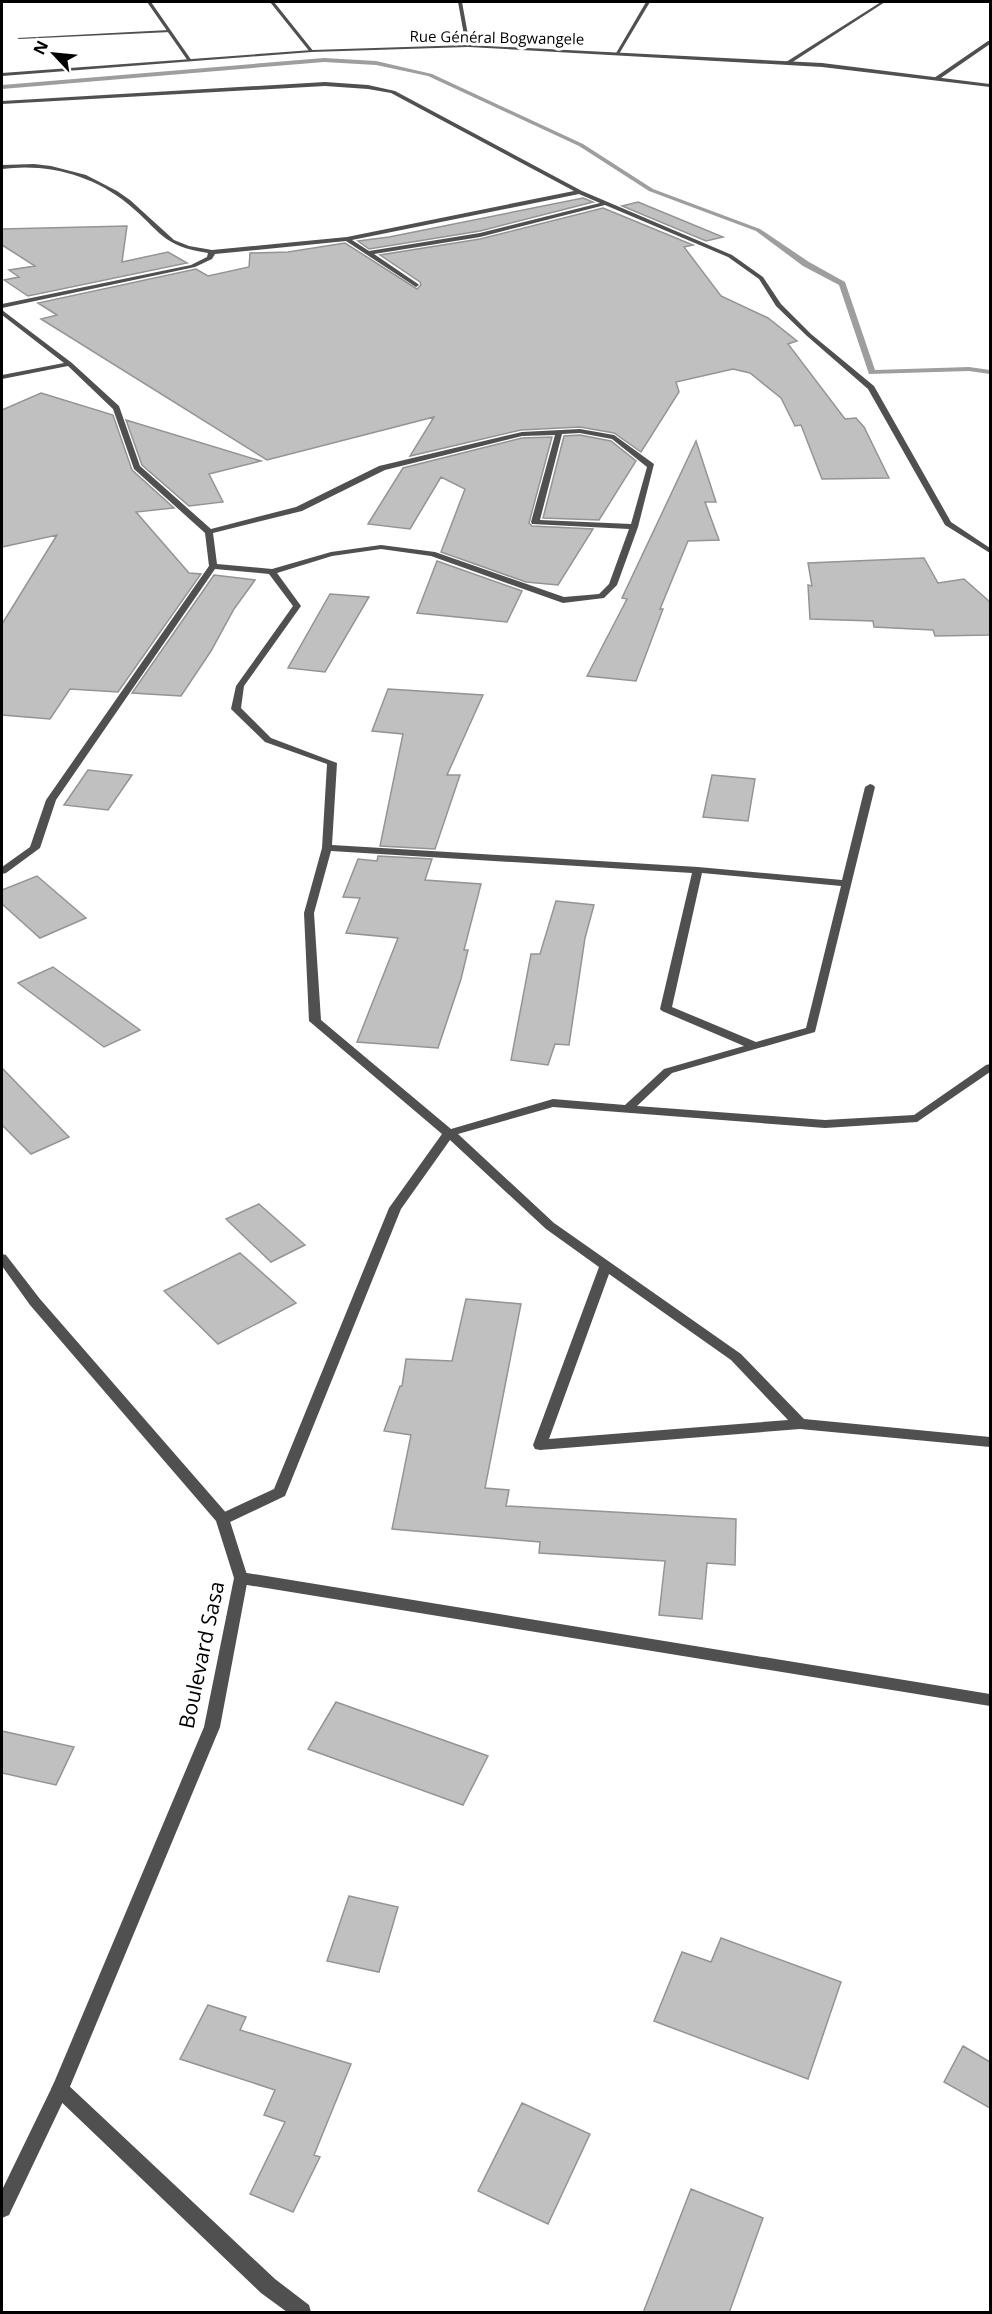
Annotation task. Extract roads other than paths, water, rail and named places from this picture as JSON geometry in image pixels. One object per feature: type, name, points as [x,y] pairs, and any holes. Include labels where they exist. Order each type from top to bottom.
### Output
[{"type":"street","points":[[149,2],[190,60]]},
{"type":"street","points":[[272,2],[312,51]]},
{"type":"street","points":[[459,2],[468,46]]},
{"type":"street","points":[[617,54],[648,2]]},
{"type":"street","points":[[789,62],[883,2]]},
{"type":"street","points":[[19,38],[169,31]]},
{"type":"street","points":[[936,79],[990,42]]},
{"type":"street","name":"Rue Général Bogwangele","points":[[2,75],[312,51],[468,46],[789,62],[990,86]]},
{"type":"street","points":[[2,103],[325,84],[368,87],[393,92],[580,192],[730,256],[761,278],[778,305],[871,388],[948,523],[990,551]]},
{"type":"street","points":[[2,167],[15,164],[44,165],[93,182],[127,200],[172,241],[190,248],[212,252],[347,238],[580,192]]},
{"type":"street","points":[[368,253],[480,235],[605,203]]},
{"type":"street","points":[[347,238],[416,285]]},
{"type":"street","points":[[2,306],[193,266],[210,258],[212,252]]},
{"type":"street","points":[[2,312],[70,364],[116,408],[137,467],[209,532],[213,566],[51,800],[35,848],[2,871]]},
{"type":"street","points":[[2,377],[70,364]]},
{"type":"street","points":[[209,532],[299,509],[382,468],[522,434],[580,431],[614,437],[651,466],[634,527],[613,585],[601,596],[563,600],[432,554],[381,547],[331,554],[272,572],[213,566]]},
{"type":"street","points":[[559,432],[535,522],[634,527]]},
{"type":"street","points":[[272,572],[297,606],[240,686],[237,709],[268,740],[332,763],[327,848],[309,913],[315,1021],[449,1133],[550,1226],[736,1357],[800,1424]]},
{"type":"street","points":[[627,1109],[668,1071],[811,1030],[870,787]]},
{"type":"street","points":[[327,848],[698,870],[847,884]]},
{"type":"street","points":[[698,870],[666,1009],[755,1046]]},
{"type":"street","points":[[224,1519],[280,1492],[395,1208],[449,1133],[553,1103],[825,1124],[917,1118],[990,1067]]},
{"type":"street","name":"Boulevard Sasa","points":[[2,1258],[35,1302],[224,1519],[241,1578],[212,1727],[60,2089],[2,2209]]},
{"type":"street","points":[[606,1265],[540,1445],[800,1424],[990,1442]]},
{"type":"street","points":[[241,1578],[990,1700]]},
{"type":"street","points":[[60,2089],[268,2286],[302,2313]]},
{"type":"waterway","points":[[2,87],[324,60],[376,63],[430,75],[581,145],[651,190],[758,230],[806,264],[842,284],[872,372],[969,369],[990,372]]}]
